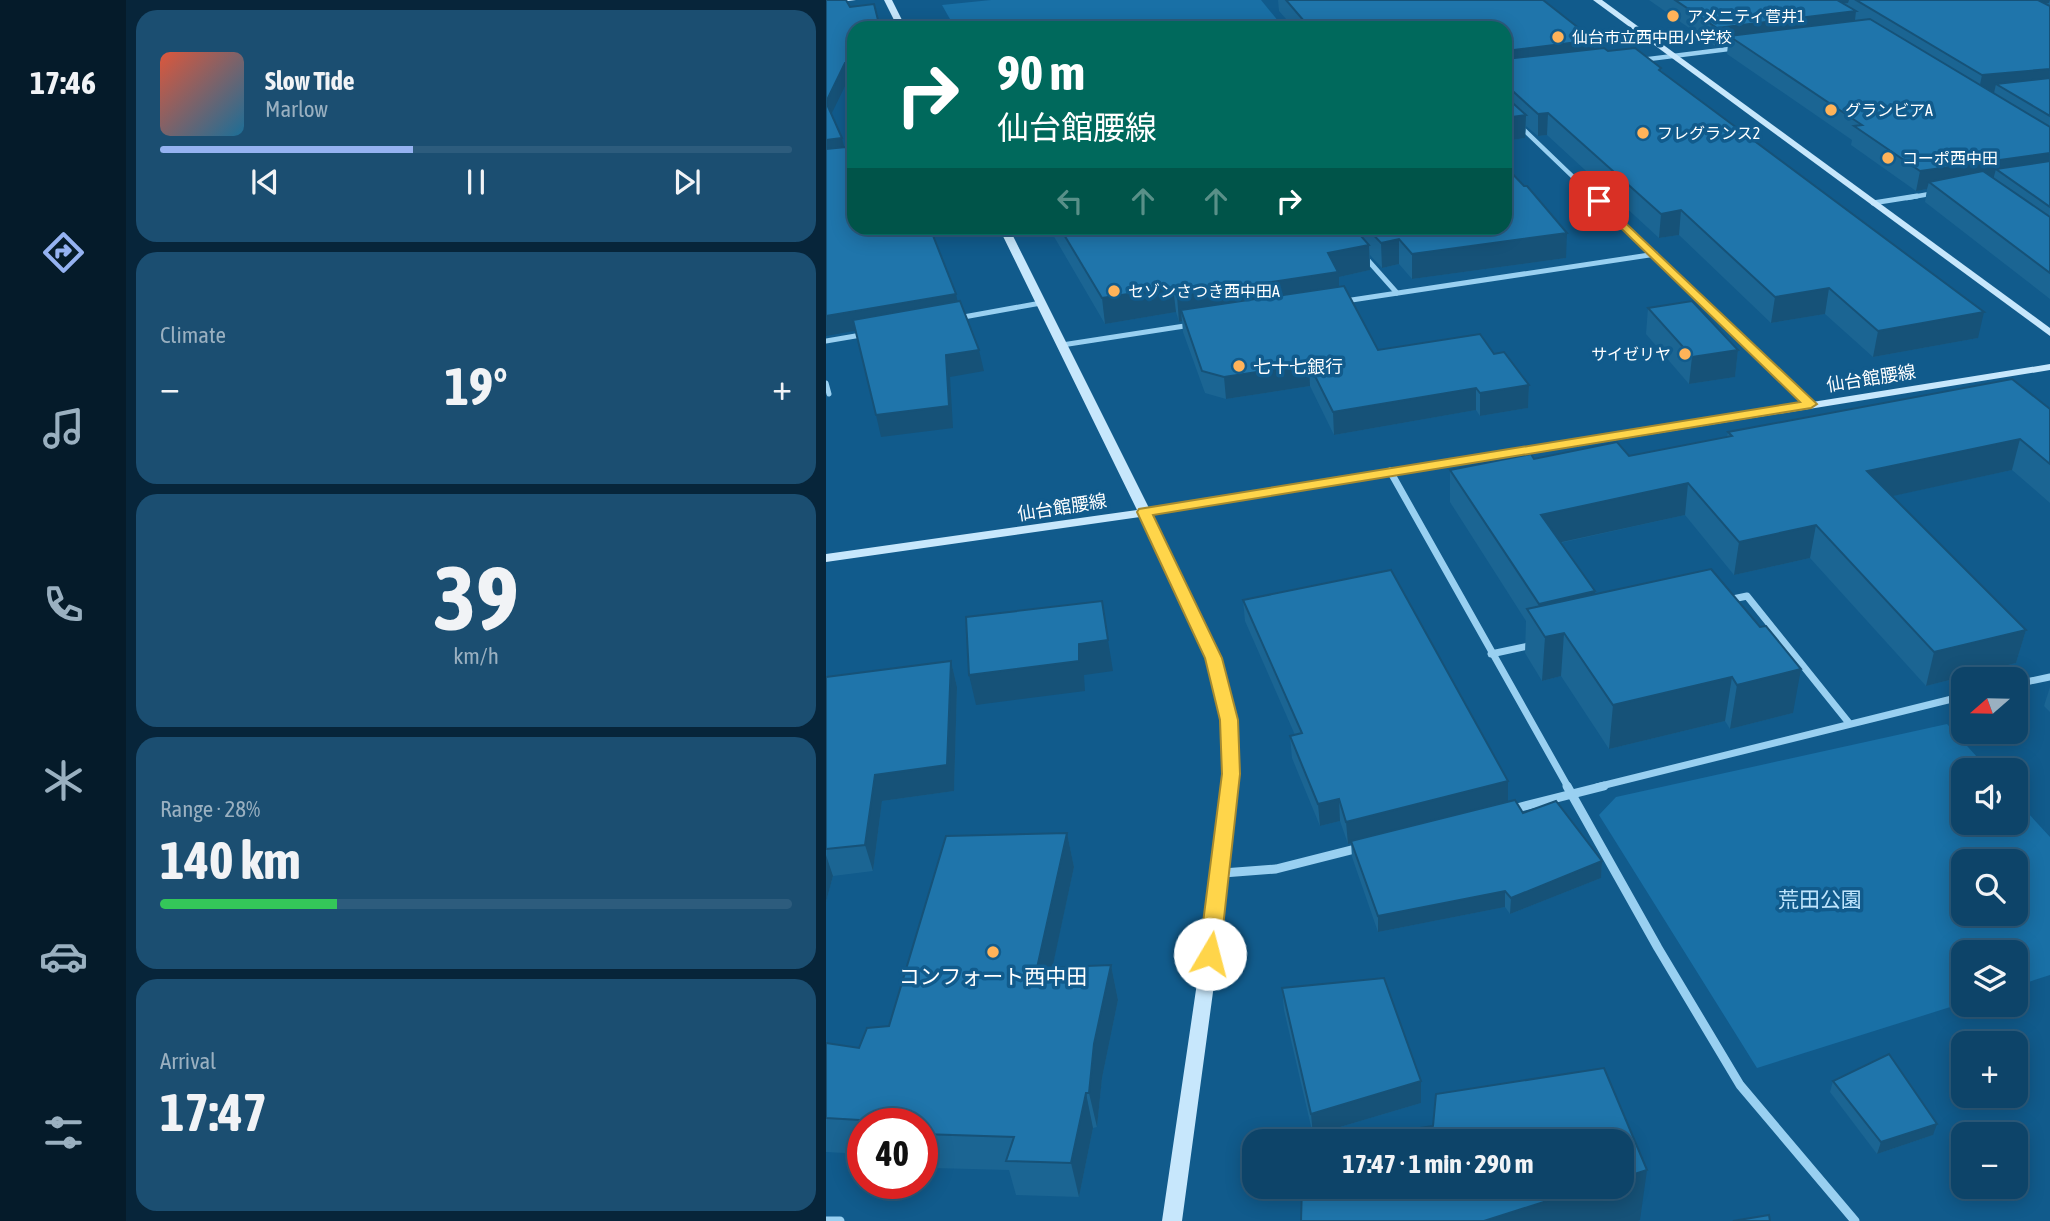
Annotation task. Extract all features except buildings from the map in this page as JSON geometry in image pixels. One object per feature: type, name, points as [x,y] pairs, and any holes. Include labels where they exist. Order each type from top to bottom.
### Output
[{"type":"street","points":[[826,2],[852,0]]},
{"type":"street","points":[[888,0],[898,21]]},
{"type":"street","points":[[1597,0],[2050,333]]},
{"type":"street","points":[[1634,61],[1738,48]]},
{"type":"street","points":[[1515,121],[1811,404]]},
{"type":"street","points":[[826,161],[847,159]]},
{"type":"street","points":[[1873,203],[1939,193]]},
{"type":"street","points":[[1007,235],[1213,658],[1229,720],[1231,774],[1221,874],[1172,1221]]},
{"type":"street","points":[[1356,246],[1397,293]]},
{"type":"street","points":[[1342,302],[1656,254]]},
{"type":"street","points":[[945,320],[1041,303]]},
{"type":"street","points":[[1062,345],[1204,323]]},
{"type":"street","points":[[826,341],[879,332]]},
{"type":"street","name":"仙台館腰線","points":[[826,558],[1144,512],[2050,368]]},
{"type":"street","points":[[826,383],[829,394]]},
{"type":"street","points":[[1390,471],[1658,948],[1741,1086],[1855,1221]]},
{"type":"street","points":[[1720,602],[1746,596],[1849,723]]},
{"type":"street","points":[[1491,654],[1545,642]]},
{"type":"street","points":[[2028,682],[2050,677]]},
{"type":"street","points":[[1504,811],[1951,699]]},
{"type":"street","points":[[1221,874],[1276,869],[1370,845]]},
{"type":"street","points":[[826,1221],[840,1221]]},
{"type":"green space","points":[[991,0],[1261,0],[1278,21],[951,21],[942,5]]},
{"type":"green space","name":"荒田公園","points":[[1947,724],[1951,728],[1951,744],[1965,744],[1978,758],[1951,758],[1951,835],[2028,835],[2028,813],[2050,837],[2050,975],[2028,982],[2028,940],[1951,940],[1951,1007],[1757,1068],[1599,815],[1616,797]]},
{"type":"place","name":"アメニティ菅井1","points":[[1673,16]]},
{"type":"place","name":"仙台市立西中田小学校","points":[[1558,37]]},
{"type":"place","name":"グランビアA","points":[[1831,110]]},
{"type":"place","name":"フレグランス2","points":[[1643,133]]},
{"type":"place","name":"コーポ西中田","points":[[1888,158]]},
{"type":"place","name":"セゾンさつき西中田A","points":[[1114,291]]},
{"type":"place","name":"サイゼリヤ","points":[[1685,354]]},
{"type":"place","name":"七十七銀行","points":[[1239,366]]},
{"type":"place","name":"コンフォート西中田","points":[[993,952]]},
{"type":"route","points":[[1210,954],[1231,774],[1229,720],[1213,658],[1144,512],[1811,404],[1599,201]]}]
